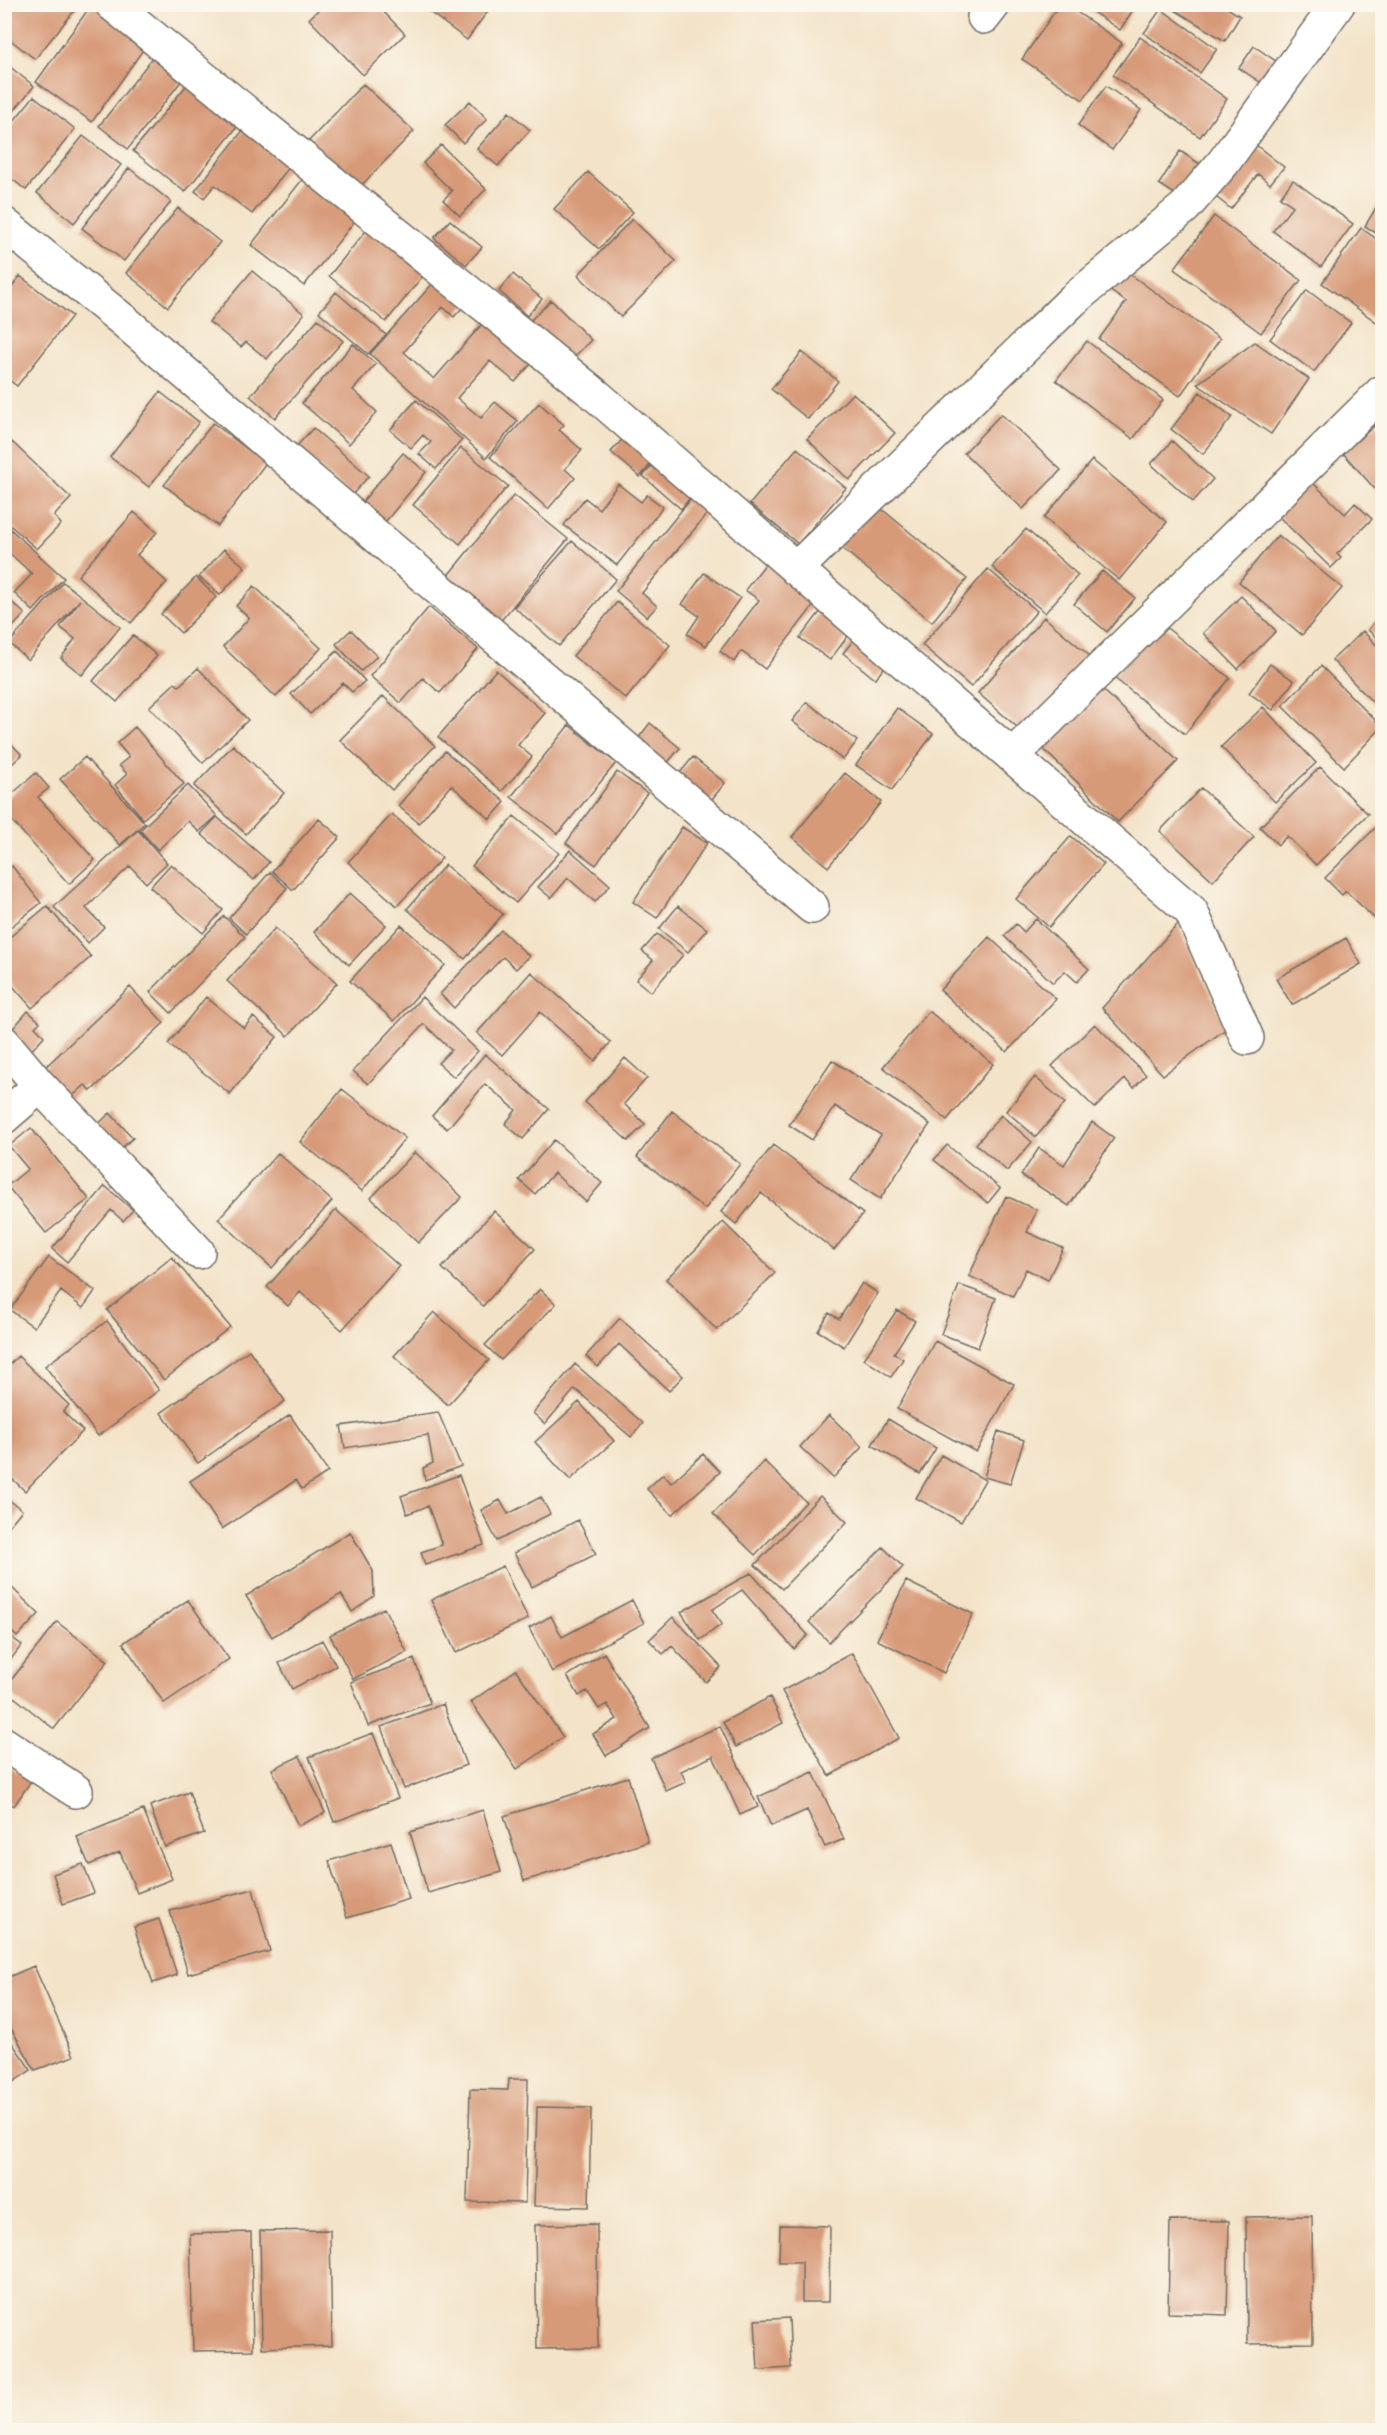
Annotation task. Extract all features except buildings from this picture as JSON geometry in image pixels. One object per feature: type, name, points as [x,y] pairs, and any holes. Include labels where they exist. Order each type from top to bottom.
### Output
[{"type":"street","points":[[112,4],[597,396],[1191,911],[1247,1038]]},
{"type":"street","points":[[796,569],[1073,300],[1185,207],[1224,163],[1338,4]]},
{"type":"street","points":[[4,224],[124,321],[812,907]]},
{"type":"street","points":[[1012,756],[1383,392]]},
{"type":"street","points":[[4,1043],[39,1086],[198,1252]]},
{"type":"street","points":[[4,1117],[39,1086]]},
{"type":"street","points":[[4,1744],[76,1791]]}]
